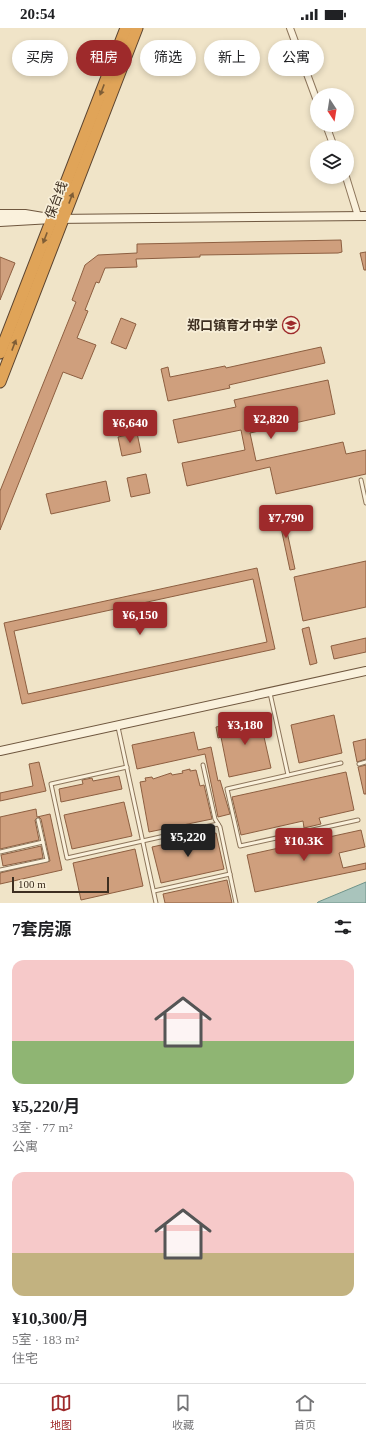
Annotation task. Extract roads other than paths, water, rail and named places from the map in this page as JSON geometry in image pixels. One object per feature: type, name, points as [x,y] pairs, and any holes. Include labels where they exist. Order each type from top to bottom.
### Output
[{"type":"highway","name":"保台线","points":[[0,382],[126,28]]},
{"type":"highway","name":"保台线","points":[[0,353],[58,219],[137,28]]},
{"type":"street","points":[[290,28],[312,88]]},
{"type":"street","points":[[0,222],[25,222],[58,219],[362,216],[349,184]]},
{"type":"street","points":[[0,214],[25,214],[58,219]]},
{"type":"street","points":[[0,751],[366,671]]},
{"type":"lane","points":[[361,480],[366,503]]},
{"type":"lane","points":[[269,692],[288,775]]},
{"type":"lane","points":[[118,725],[156,903]]},
{"type":"lane","points":[[359,764],[366,762]]},
{"type":"lane","points":[[341,764],[227,788],[240,846],[358,820]]},
{"type":"lane","points":[[203,765],[236,903]]},
{"type":"lane","points":[[127,767],[51,784],[67,858],[218,824]]},
{"type":"lane","points":[[0,870],[47,860],[38,820]]},
{"type":"lane","points":[[0,852],[43,842]]},
{"type":"lane","points":[[154,891],[230,874]]},
{"type":"water","points":[[366,882],[366,903],[317,903],[318,902]]},
{"type":"place","name":"郑口镇育才中学","points":[[291,325]]}]
